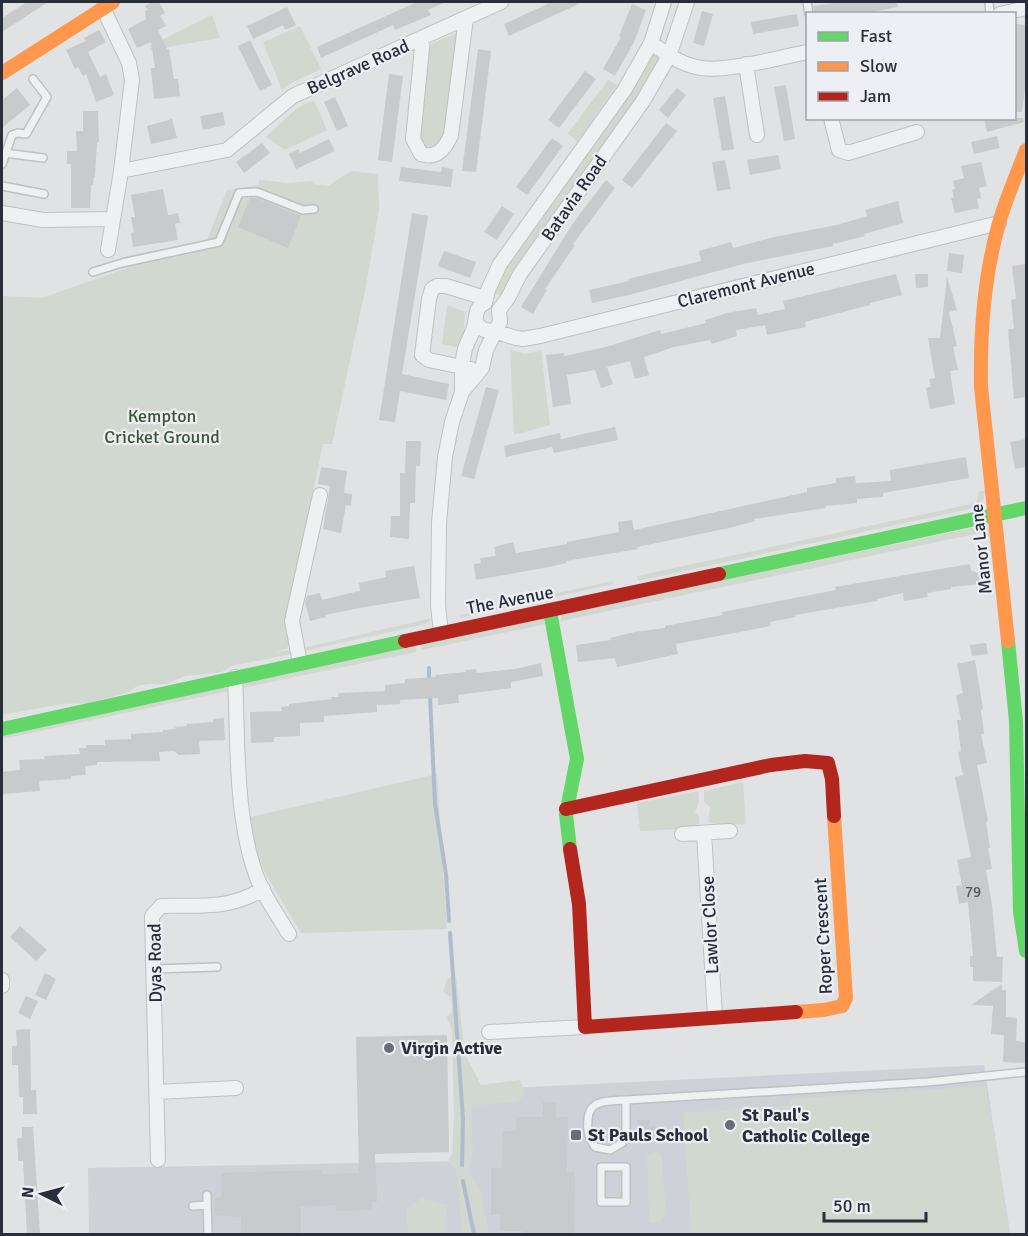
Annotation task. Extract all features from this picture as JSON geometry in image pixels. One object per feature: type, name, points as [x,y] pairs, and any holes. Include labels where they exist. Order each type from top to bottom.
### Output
[{"type":"main road","points":[[2,73],[108,4]]},
{"type":"main road","name":"Manor Lane","points":[[1026,150],[999,223],[987,282],[980,346],[981,387],[1016,721],[1026,951]]},
{"type":"main road","name":"The Avenue","points":[[2,729],[1026,508]]},
{"type":"main road","points":[[550,611],[577,759],[565,822],[577,886],[585,1027]]},
{"type":"main road","name":"Roper Crescent","points":[[566,809],[759,768],[809,760],[828,763],[832,779],[846,998],[842,1006],[824,1010],[585,1027]]},
{"type":"street","name":"Belgrave Road","points":[[121,171],[227,150],[293,96],[501,2]]},
{"type":"street","name":"Batavia Road","points":[[441,633],[438,605],[439,523],[446,457],[452,422],[462,392],[465,349],[475,323],[477,310],[485,300],[500,264],[520,234],[625,89],[651,43],[664,2]]},
{"type":"street","name":"Batavia Road","points":[[462,392],[482,368],[494,331],[500,322],[500,310],[520,274],[643,101],[669,56],[687,2]]},
{"type":"street","points":[[108,4],[131,70],[132,80],[121,171],[108,250]]},
{"type":"street","points":[[1009,12],[1026,8]]},
{"type":"street","points":[[423,38],[413,139],[421,154],[429,156],[436,155],[443,150],[451,135],[466,18]]},
{"type":"street","points":[[651,43],[669,56],[697,68],[719,69],[806,52]]},
{"type":"street","points":[[746,64],[757,135]]},
{"type":"street","points":[[832,120],[839,150],[849,153],[917,132]]},
{"type":"street","points":[[1011,188],[1026,187]]},
{"type":"street","points":[[2,213],[43,220],[113,219]]},
{"type":"street","name":"Claremont Avenue","points":[[494,331],[523,339],[540,336],[999,223]]},
{"type":"street","points":[[482,368],[462,367],[429,360],[422,355],[431,292],[437,286],[446,286],[485,300],[500,310]]},
{"type":"street","points":[[475,323],[483,330],[494,331]]},
{"type":"street","points":[[300,663],[292,621],[320,495]]},
{"type":"street","points":[[235,677],[243,831],[254,872],[289,934]]},
{"type":"street","points":[[682,834],[730,831]]},
{"type":"street","name":"Lawlor Close","points":[[704,833],[716,1017]]},
{"type":"street","name":"Dyas Road","points":[[158,1160],[152,916],[161,906],[229,904],[250,897],[263,889]]},
{"type":"street","points":[[2,980],[2,986]]},
{"type":"street","points":[[489,1032],[585,1027]]},
{"type":"street","points":[[157,1092],[236,1088]]},
{"type":"lane","points":[[2,164],[12,135],[26,134],[47,97],[33,79]]},
{"type":"lane","points":[[5,153],[43,158]]},
{"type":"lane","points":[[2,186],[44,194]]},
{"type":"lane","points":[[93,272],[122,263],[219,242],[239,194],[257,192],[303,210],[314,209]]},
{"type":"lane","points":[[105,268],[108,250]]},
{"type":"lane","points":[[154,969],[217,967]]},
{"type":"lane","points":[[626,1100],[626,1132],[622,1143],[610,1150],[595,1147],[587,1134],[588,1114],[592,1106],[601,1102],[626,1100],[928,1082],[1026,1072]]},
{"type":"lane","points":[[610,1150],[610,1167]]},
{"type":"lane","points":[[601,1167],[610,1167],[626,1167],[626,1202],[601,1202],[601,1167]]},
{"type":"lane","points":[[207,1195],[208,1234]]},
{"type":"lane","points":[[193,1206],[207,1206]]},
{"type":"shaded area","name":"St Paul's Catholic College","points":[[984,1065],[1010,1234],[89,1234],[88,1168],[467,1161],[467,1090]]},
{"type":"green space","points":[[212,15],[220,38],[151,50],[150,46]]},
{"type":"green space","points":[[300,26],[321,69],[293,82],[282,90],[263,42]]},
{"type":"green space","points":[[464,30],[451,135],[429,156],[413,132],[422,48]]},
{"type":"green space","points":[[651,43],[669,56],[508,298],[488,290]]},
{"type":"green space","points":[[608,80],[617,85],[577,142],[568,133]]},
{"type":"green space","points":[[314,100],[327,130],[285,150],[266,137],[297,108]]},
{"type":"green space","name":"Kempton Cricket Ground","points":[[351,171],[378,174],[379,210],[366,286],[332,444],[323,444],[306,526],[315,536],[289,624],[288,648],[276,652],[293,650],[291,654],[231,666],[222,672],[185,676],[166,684],[137,686],[129,692],[89,703],[62,704],[2,715],[2,296],[42,298],[127,268],[126,256],[207,240],[227,190],[259,185],[259,180],[289,183],[312,181],[313,184],[328,186]]},
{"type":"green space","points":[[447,305],[465,312],[466,335],[461,348],[442,344]]},
{"type":"green space","points":[[510,350],[525,354],[541,350],[550,425],[514,435]]},
{"type":"green space","points":[[979,491],[985,491],[984,497],[981,503],[974,508],[638,581],[637,576],[976,503]]},
{"type":"green space","points":[[986,525],[989,527],[991,539],[984,532],[561,621],[561,614]]},
{"type":"green space","points":[[613,581],[613,584],[460,618],[460,615]]},
{"type":"green space","points":[[432,618],[426,624],[305,651],[303,648]]},
{"type":"green space","points":[[544,618],[546,624],[422,650],[420,643]]},
{"type":"green space","points":[[415,643],[416,652],[242,688],[241,684]]},
{"type":"green space","points":[[229,687],[229,691],[2,739],[2,732]]},
{"type":"green space","points":[[437,774],[447,929],[301,933],[268,878],[238,820]]},
{"type":"green space","points":[[743,782],[746,824],[720,825],[708,822],[710,807],[704,802],[704,791]]},
{"type":"green space","points":[[698,791],[699,802],[695,812],[699,817],[699,824],[682,829],[640,831],[637,803]]},
{"type":"green space","points":[[456,975],[465,1054],[481,1085],[520,1080],[525,1094],[517,1102],[471,1106],[473,1151],[469,1172],[481,1191],[489,1234],[461,1234],[456,1171],[448,1160],[452,1154],[454,1113],[452,1030],[447,1017],[452,1012],[451,997],[443,992],[447,979]]},
{"type":"green space","points":[[986,1086],[1010,1234],[691,1234],[683,1113],[790,1105],[790,1099]]},
{"type":"green space","points":[[659,1151],[662,1160],[666,1212],[660,1223],[649,1222],[647,1155]]},
{"type":"green space","points":[[422,1198],[447,1205],[445,1234],[408,1234],[406,1209]]},
{"type":"building","points":[[27,2],[48,2],[2,32],[2,18]]},
{"type":"building","points":[[152,2],[159,2],[165,13],[160,16],[166,26],[158,30],[169,49],[174,79],[178,79],[180,96],[154,99],[151,68],[155,68],[151,42],[137,48],[128,29],[146,19],[145,11],[148,10],[145,6]]},
{"type":"building","points":[[417,2],[446,2],[428,10],[431,15],[395,30],[393,25],[321,58],[317,47]]},
{"type":"building","points":[[552,2],[583,2],[509,36],[504,24]]},
{"type":"building","points":[[840,2],[897,2],[898,7],[872,12],[814,12],[813,6]]},
{"type":"building","points":[[632,4],[646,10],[634,42],[615,76],[603,69],[621,37],[619,36]]},
{"type":"building","points":[[287,7],[296,25],[285,30],[283,25],[253,39],[247,26]]},
{"type":"building","points":[[702,11],[713,14],[704,46],[693,43]]},
{"type":"building","points":[[797,14],[799,26],[753,34],[751,22]]},
{"type":"building","points":[[1016,24],[1026,25],[1026,82],[1022,112],[1016,112]]},
{"type":"building","points":[[99,30],[106,42],[88,52],[100,77],[106,74],[114,95],[96,102],[86,74],[83,76],[78,67],[75,69],[66,50],[86,41],[84,38]]},
{"type":"building","points":[[250,40],[272,85],[260,91],[238,46]]},
{"type":"building","points":[[478,49],[491,51],[476,172],[462,171]]},
{"type":"building","points":[[585,71],[596,79],[559,128],[548,120]]},
{"type":"building","points":[[389,74],[403,76],[392,162],[378,160]]},
{"type":"building","points":[[786,85],[795,139],[784,141],[774,87]]},
{"type":"building","points":[[17,88],[30,105],[2,128],[2,100]]},
{"type":"building","points":[[677,88],[686,95],[668,118],[659,110]]},
{"type":"building","points":[[725,96],[734,149],[722,151],[713,98]]},
{"type":"building","points":[[335,97],[348,126],[337,131],[324,102]]},
{"type":"building","points":[[83,111],[98,111],[99,142],[97,142],[95,177],[91,185],[90,208],[71,208],[71,164],[67,164],[67,151],[77,151],[76,131],[83,131]]},
{"type":"building","points":[[223,112],[225,125],[203,130],[200,116]]},
{"type":"building","points":[[1023,118],[1024,122],[987,132],[984,120]]},
{"type":"building","points":[[172,119],[177,138],[151,144],[147,126]]},
{"type":"building","points":[[666,123],[677,131],[632,188],[622,180]]},
{"type":"building","points":[[997,136],[1000,148],[974,154],[971,142]]},
{"type":"building","points":[[552,138],[563,146],[527,195],[516,187]]},
{"type":"building","points":[[329,139],[335,151],[296,169],[289,154],[298,149],[300,153]]},
{"type":"building","points":[[262,143],[270,153],[244,173],[236,162]]},
{"type":"building","points":[[778,155],[781,169],[750,175],[747,160]]},
{"type":"building","points":[[725,160],[731,189],[717,191],[712,162]]},
{"type":"building","points":[[981,162],[987,186],[979,188],[981,198],[977,199],[979,208],[955,213],[951,198],[954,198],[953,181],[964,178],[961,166]]},
{"type":"building","points":[[401,167],[441,172],[442,167],[453,169],[451,187],[399,181]]},
{"type":"building","points":[[606,180],[615,188],[573,244],[575,245],[545,289],[547,290],[533,314],[521,307],[573,223]]},
{"type":"building","points":[[163,189],[168,215],[178,213],[180,223],[175,224],[178,240],[133,247],[131,233],[134,232],[131,217],[135,217],[131,195]]},
{"type":"building","points":[[250,198],[256,198],[301,216],[288,248],[238,227]]},
{"type":"building","points":[[898,201],[903,223],[864,234],[865,236],[833,244],[833,246],[747,263],[592,303],[589,290],[701,261],[699,251],[731,242],[733,248],[774,237],[837,225],[867,216],[865,210]]},
{"type":"building","points":[[502,206],[514,214],[497,240],[484,232]]},
{"type":"building","points":[[412,213],[428,216],[402,374],[449,384],[446,400],[400,391],[395,422],[379,420]]},
{"type":"building","points":[[444,251],[476,262],[470,278],[438,266]]},
{"type":"building","points":[[949,253],[964,255],[962,273],[947,271]]},
{"type":"building","points":[[1026,264],[1026,397],[1014,399],[1008,329],[1014,329],[1011,300],[1016,299],[1012,266]]},
{"type":"building","points":[[896,274],[902,295],[805,322],[806,327],[767,335],[765,325],[736,330],[737,336],[712,344],[710,340],[674,347],[644,357],[649,375],[635,379],[630,361],[607,367],[613,384],[601,388],[595,370],[567,375],[571,404],[553,407],[546,355],[564,353],[564,356],[606,347],[660,330],[661,334],[706,323],[705,320],[727,313],[756,308],[758,315],[785,309],[783,301]]},
{"type":"building","points":[[915,274],[928,274],[928,287],[916,288]]},
{"type":"building","points":[[947,277],[957,310],[949,312],[957,346],[953,347],[958,370],[950,371],[955,404],[930,409],[926,388],[931,387],[929,379],[935,378],[928,338],[940,338]]},
{"type":"building","points":[[486,387],[499,390],[474,479],[461,476]]},
{"type":"building","points":[[615,427],[618,440],[554,453],[552,447],[506,457],[504,446],[560,433],[561,439]]},
{"type":"building","points":[[1026,439],[1026,467],[1015,469],[1010,442]]},
{"type":"building","points":[[406,441],[421,441],[420,466],[416,466],[415,503],[410,503],[409,539],[390,537],[391,516],[400,516],[400,473],[405,473]]},
{"type":"building","points":[[966,457],[969,478],[883,493],[883,497],[857,499],[857,503],[825,506],[826,508],[754,519],[755,521],[729,528],[637,547],[638,549],[476,580],[474,564],[481,563],[480,558],[496,556],[494,547],[513,542],[516,553],[567,544],[567,542],[619,532],[618,522],[632,520],[634,530],[807,492],[807,488],[836,483],[836,478],[855,476],[856,483],[891,481],[890,470]]},
{"type":"building","points":[[321,467],[347,471],[344,493],[352,494],[351,506],[346,505],[341,533],[323,529],[330,486],[318,484]]},
{"type":"building","points":[[970,564],[971,570],[981,575],[982,584],[951,587],[951,589],[927,593],[928,597],[904,601],[903,593],[877,599],[877,601],[795,615],[796,617],[770,622],[771,626],[676,644],[678,654],[617,667],[615,658],[578,662],[576,645],[611,640],[610,638],[635,632],[723,615],[722,612],[836,590],[835,587]]},
{"type":"building","points":[[414,566],[420,598],[325,615],[326,617],[310,621],[305,602],[307,596],[320,593],[322,600],[360,591],[359,583],[386,577],[385,571]]},
{"type":"building","points":[[986,643],[988,654],[972,656],[970,645]]},
{"type":"building","points":[[975,660],[983,709],[981,710],[984,734],[981,734],[987,763],[977,765],[988,821],[986,822],[990,848],[988,848],[992,869],[986,870],[997,957],[1003,957],[1002,982],[973,981],[973,967],[970,967],[970,956],[973,956],[968,902],[959,904],[956,886],[962,885],[957,860],[971,857],[955,777],[963,775],[958,752],[961,751],[957,720],[961,720],[956,695],[963,693],[957,664]]},
{"type":"building","points":[[541,663],[543,676],[511,682],[511,688],[458,695],[459,703],[438,705],[438,698],[400,700],[400,704],[377,705],[377,712],[324,716],[324,722],[300,723],[300,736],[274,737],[274,742],[251,743],[250,712],[282,711],[281,707],[289,706],[289,704],[332,699],[331,697],[339,697],[338,693],[385,691],[385,685],[405,683],[405,679],[436,677],[435,675],[476,669],[477,673],[515,669]]},
{"type":"building","points":[[224,718],[225,740],[199,741],[200,754],[179,755],[174,751],[159,752],[160,761],[97,762],[97,765],[85,766],[86,775],[71,776],[71,779],[39,781],[40,791],[2,794],[2,772],[20,770],[19,760],[80,754],[79,748],[86,748],[86,745],[105,745],[105,740],[131,739],[131,734],[163,732],[163,730],[176,729],[175,727],[187,726],[187,724],[213,722],[213,719]]},
{"type":"building","points":[[20,926],[47,950],[36,961],[10,937]]},
{"type":"building","points":[[45,973],[56,979],[46,1000],[35,995]]},
{"type":"building","points":[[1002,984],[1002,990],[1006,990],[1006,1017],[1017,1018],[1016,1041],[1025,1042],[1025,1063],[1003,1062],[1004,1035],[991,1034],[993,1006],[971,1005]]},
{"type":"building","points":[[26,996],[38,1001],[30,1019],[18,1013]]},
{"type":"building","points":[[30,1029],[31,1090],[36,1090],[37,1114],[23,1114],[23,1097],[19,1097],[18,1065],[12,1065],[12,1046],[17,1046],[16,1030]]},
{"type":"building","points":[[447,1035],[449,1152],[375,1154],[377,1202],[372,1202],[372,1210],[336,1211],[336,1205],[301,1207],[301,1234],[241,1234],[241,1217],[215,1215],[215,1198],[222,1197],[221,1173],[323,1170],[323,1174],[359,1173],[356,1037]]},
{"type":"building","points":[[543,1102],[556,1103],[556,1117],[568,1117],[567,1172],[575,1172],[574,1234],[522,1234],[522,1231],[500,1231],[500,1215],[491,1215],[491,1168],[502,1168],[503,1131],[516,1131],[516,1117],[543,1117]]},
{"type":"building","points":[[637,1120],[650,1120],[649,1126],[656,1126],[656,1139],[638,1140]]},
{"type":"building","points":[[22,1127],[33,1127],[40,1234],[27,1234],[23,1161],[18,1161],[17,1138],[22,1138]]},
{"type":"waterway","points":[[429,668],[429,682]]},
{"type":"waterway","points":[[430,696],[435,804],[446,874],[449,921]]},
{"type":"waterway","points":[[450,933],[463,1119],[462,1165]]},
{"type":"waterway","points":[[463,1181],[474,1234]]},
{"type":"traffic: fast","points":[[719,574],[1026,508]]},
{"type":"traffic: fast","points":[[550,611],[577,759],[566,814],[570,849]]},
{"type":"traffic: fast","points":[[2,729],[405,641]]},
{"type":"traffic: fast","points":[[1008,641],[1016,721],[1020,912],[1026,951]]},
{"type":"traffic: slow","points":[[2,73],[113,2]]},
{"type":"traffic: slow","points":[[1008,641],[981,387],[981,346],[986,284],[994,243],[1005,204],[1026,150]]},
{"type":"traffic: slow","points":[[796,1012],[842,1006],[846,998],[834,816]]},
{"type":"traffic: jam","points":[[405,641],[719,574]]},
{"type":"traffic: jam","points":[[566,809],[771,765],[805,761],[828,763],[832,779],[834,816]]},
{"type":"traffic: jam","points":[[570,849],[579,904],[585,1027],[796,1012]]},
{"type":"place","name":"Virgin Active","points":[[389,1048]]},
{"type":"place","name":"St Paul's Catholic College","points":[[730,1125]]},
{"type":"place","name":"St Pauls School","points":[[576,1135]]}]
